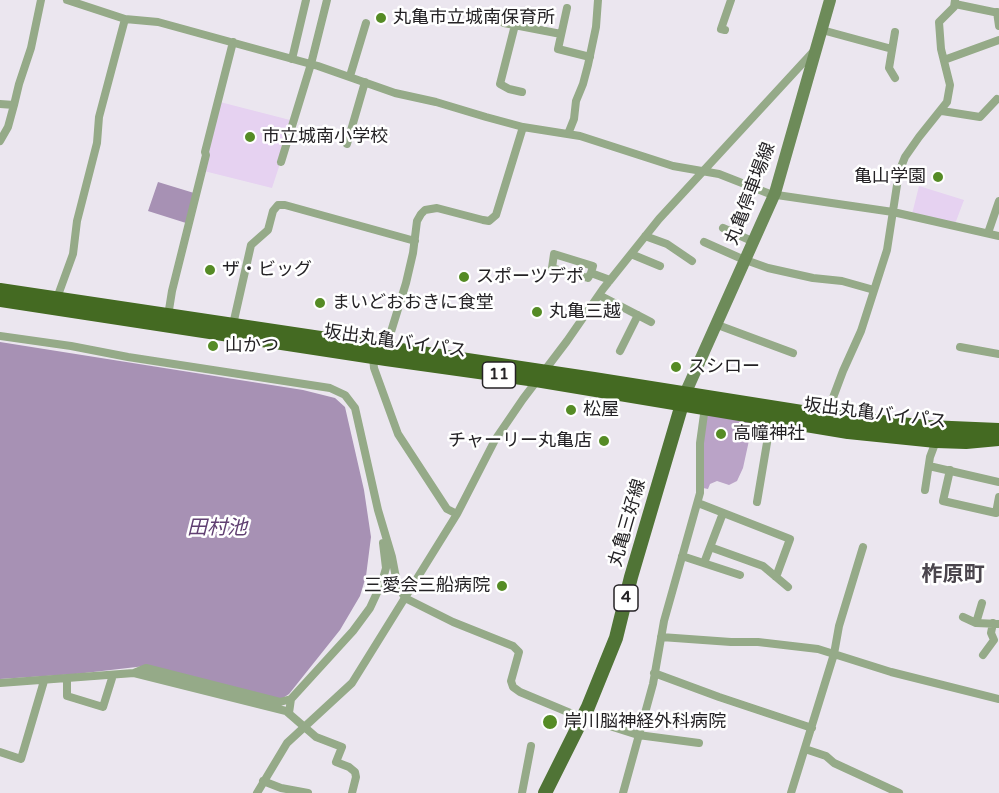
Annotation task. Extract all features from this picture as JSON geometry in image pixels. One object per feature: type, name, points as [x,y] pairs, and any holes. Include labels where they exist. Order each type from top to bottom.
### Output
[{"type":"highway","name":"坂出丸亀バイパス","points":[[0,290],[168,315],[232,330],[373,357],[540,375]]},
{"type":"highway","name":"坂出丸亀バイパス","points":[[0,300],[386,348],[936,441],[966,442],[999,439]]},
{"type":"highway","name":"坂出丸亀バイパス","points":[[683,399],[705,407],[771,418],[999,429]]},
{"type":"main road","name":"丸亀停車場線","points":[[683,399],[775,194],[830,0]]},
{"type":"main road","name":"丸亀三好線","points":[[545,793],[583,717],[616,638],[683,399]]},
{"type":"street","points":[[0,141],[8,127],[33,38],[41,0]]},
{"type":"street","points":[[68,0],[77,1],[125,19],[158,22],[292,58],[395,93],[524,127],[568,134],[673,166],[719,174],[771,194],[893,212],[999,236]]},
{"type":"street","points":[[292,58],[306,0]]},
{"type":"street","points":[[281,162],[311,64],[327,0]]},
{"type":"street","points":[[568,134],[590,57],[598,0]]},
{"type":"street","points":[[725,30],[721,29],[731,0]]},
{"type":"street","points":[[988,10],[991,0]]},
{"type":"street","points":[[824,422],[861,331],[887,250],[899,172],[905,157],[947,102],[950,85],[941,49],[939,22],[950,13],[955,2],[998,13],[999,26]]},
{"type":"street","points":[[567,8],[558,49],[590,57]]},
{"type":"street","points":[[57,298],[73,254],[77,221],[97,143],[99,117],[125,19]]},
{"type":"street","points":[[350,76],[366,23]]},
{"type":"street","points":[[504,23],[561,34]]},
{"type":"street","points":[[515,25],[500,84],[510,90],[522,92]]},
{"type":"street","points":[[822,30],[892,50]]},
{"type":"street","points":[[895,32],[889,68],[895,78]]},
{"type":"street","points":[[944,60],[999,40]]},
{"type":"street","points":[[168,315],[233,42]]},
{"type":"street","points":[[256,793],[281,751],[303,727],[352,683],[456,514],[495,440],[610,280],[702,171],[818,47]]},
{"type":"street","points":[[347,144],[365,82]]},
{"type":"street","points":[[942,111],[980,117],[997,99]]},
{"type":"street","points":[[0,104],[14,105]]},
{"type":"street","points":[[386,348],[406,283],[417,221],[421,214],[431,208],[437,208],[489,221],[499,210],[524,127]]},
{"type":"street","points":[[988,233],[999,201]]},
{"type":"street","points":[[232,330],[251,245],[268,230],[273,211],[280,204],[415,241]]},
{"type":"street","points":[[723,228],[754,242]]},
{"type":"street","points":[[645,236],[667,244],[692,261]]},
{"type":"street","points":[[704,242],[768,268],[813,278],[854,283],[874,290]]},
{"type":"street","points":[[554,254],[592,266],[591,273],[588,278],[552,268],[554,254]]},
{"type":"street","points":[[631,254],[660,266]]},
{"type":"street","points":[[591,273],[610,280]]},
{"type":"street","points":[[599,295],[651,322]]},
{"type":"street","points":[[620,351],[638,315]]},
{"type":"street","points":[[715,324],[793,353]]},
{"type":"street","points":[[0,336],[337,391],[351,401],[355,408],[397,584],[405,598],[453,622],[513,646],[519,652],[511,681],[513,687],[528,696],[638,735],[699,743]]},
{"type":"street","points":[[960,347],[999,354]]},
{"type":"street","points":[[373,357],[374,368],[398,434],[447,509],[456,514]]},
{"type":"street","points":[[623,793],[682,556],[698,504],[700,443],[705,407]]},
{"type":"street","points":[[757,502],[771,418]]},
{"type":"street","points":[[925,490],[936,441]]},
{"type":"street","points":[[929,466],[999,482]]},
{"type":"street","points":[[951,470],[943,501],[996,513],[999,498]]},
{"type":"street","points":[[698,504],[790,539],[776,577]]},
{"type":"street","points":[[0,683],[134,673],[146,669],[280,702],[291,699],[363,619],[378,591],[386,568],[378,510]]},
{"type":"street","points":[[704,563],[723,513]]},
{"type":"street","points":[[710,547],[763,566],[788,587]]},
{"type":"street","points":[[791,793],[834,654],[839,626],[863,547]]},
{"type":"street","points":[[682,556],[740,575]]},
{"type":"street","points":[[976,623],[982,603]]},
{"type":"street","points":[[963,617],[976,623],[996,623],[991,633],[994,640],[983,655]]},
{"type":"street","points":[[661,637],[758,642],[818,650],[891,672],[999,699]]},
{"type":"street","points":[[134,673],[286,711],[316,737],[342,747],[336,762],[349,766],[356,772],[351,793]]},
{"type":"street","points":[[654,673],[812,728]]},
{"type":"street","points":[[67,679],[66,696],[103,707],[113,675]]},
{"type":"street","points":[[0,752],[21,759],[44,681]]},
{"type":"street","points":[[289,713],[291,699]]},
{"type":"street","points":[[522,793],[531,747]]},
{"type":"street","points":[[805,749],[825,756],[834,763],[899,793]]},
{"type":"street","points":[[263,781],[281,788],[308,793]]},
{"type":"shaded area","points":[[220,102],[294,121],[272,188],[204,171]]},
{"type":"shaded area","points":[[919,186],[964,200],[955,224],[912,214]]},
{"type":"shaded area","points":[[707,414],[753,422],[743,468],[737,481],[729,485],[717,481],[710,484],[708,489],[703,488],[702,445]]},
{"type":"water","points":[[158,182],[194,193],[186,223],[148,211]]},
{"type":"water","name":"田村池","points":[[0,342],[303,390],[335,398],[345,407],[364,490],[371,537],[366,576],[360,596],[340,630],[289,694],[283,698],[275,698],[145,666],[76,674],[0,679]]},
{"type":"place","name":"丸亀市立城南保育所","points":[[381,18]]},
{"type":"place","name":"市立城南小学校","points":[[250,137]]},
{"type":"place","name":"亀山学園","points":[[938,177]]},
{"type":"place","name":"ザ・ビッグ","points":[[210,270]]},
{"type":"place","name":"スポーツデポ","points":[[464,277]]},
{"type":"place","name":"まいどおおきに食堂","points":[[320,303]]},
{"type":"place","name":"丸亀三越","points":[[537,312]]},
{"type":"place","name":"山かつ","points":[[213,346]]},
{"type":"place","name":"スシロー","points":[[676,367]]},
{"type":"place","name":"松屋","points":[[571,410]]},
{"type":"place","name":"高幢神社","points":[[721,434]]},
{"type":"place","name":"チャーリー丸亀店","points":[[604,441]]},
{"type":"place","name":"三愛会三船病院","points":[[502,586]]},
{"type":"place","name":"岸川脳神経外科病院","points":[[550,722]]},
{"type":"district","name":"柞原町","points":[[953,575]]}]
